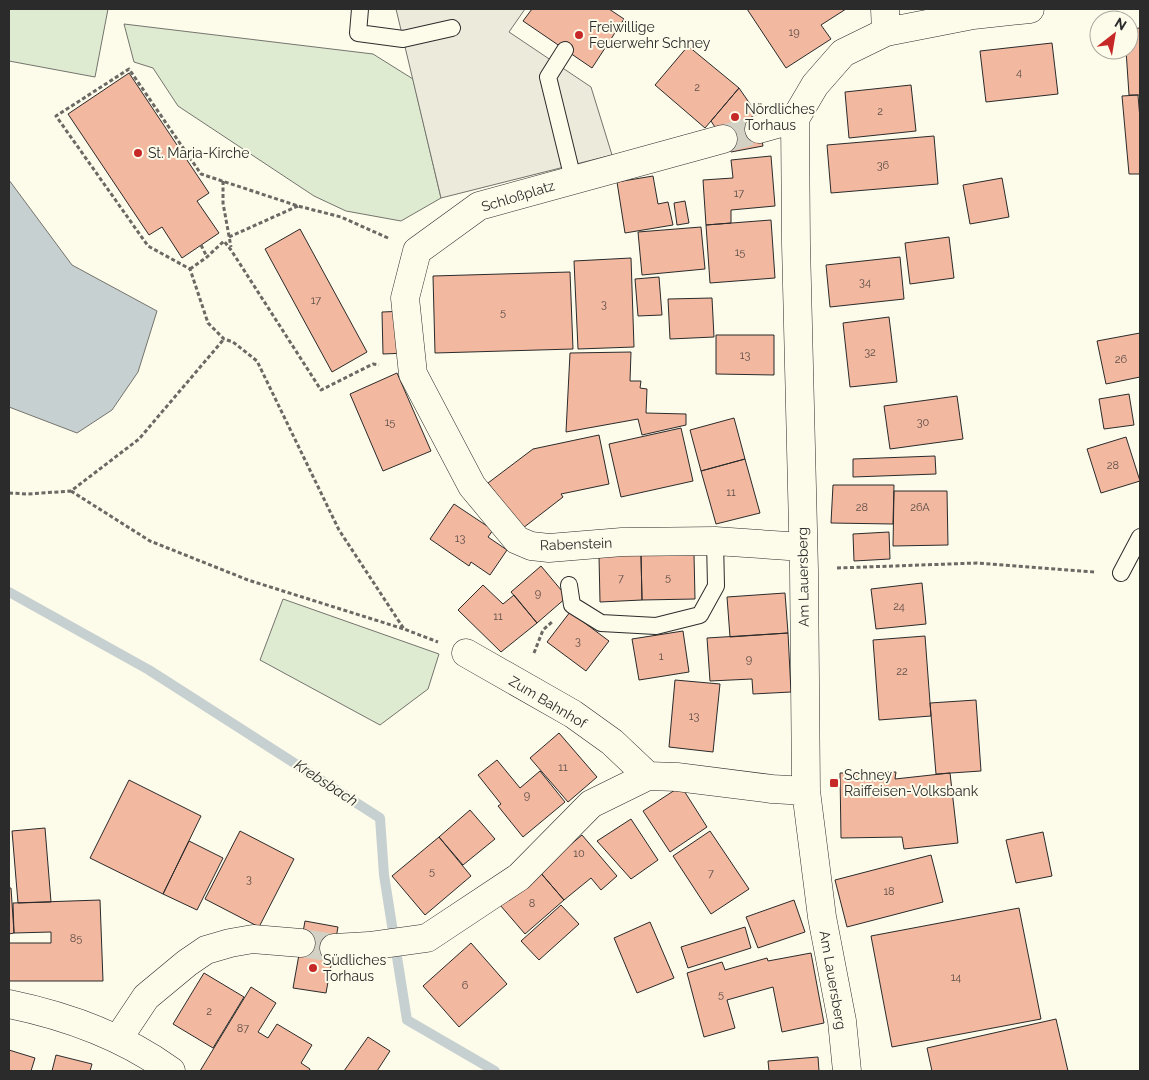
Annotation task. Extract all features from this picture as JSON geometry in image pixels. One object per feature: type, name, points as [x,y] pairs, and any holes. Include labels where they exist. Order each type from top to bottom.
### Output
[{"type":"street","points":[[759,129],[795,119],[815,85],[843,53],[886,21],[1030,9]]},
{"type":"street","name":"Am Lauersberg","points":[[795,119],[806,791],[822,917],[842,1021],[847,1071]]},
{"type":"street","name":"Schloßplatz","points":[[417,251],[479,206],[722,139]]},
{"type":"street","points":[[413,374],[405,298],[417,251]]},
{"type":"street","name":"Rabenstein","points":[[413,374],[472,486],[518,540],[531,546],[549,548],[622,542],[715,541],[803,547]]},
{"type":"street","name":"Zum Bahnhof","points":[[466,653],[573,714],[612,742],[648,776]]},
{"type":"street","points":[[334,948],[369,946],[427,938],[519,877],[591,804],[648,776],[677,777],[772,789],[806,791]]},
{"type":"street","points":[[118,1039],[146,997],[160,984],[206,950],[253,939],[301,943]]},
{"type":"street","points":[[9,1004],[45,1012],[118,1039],[171,1071]]},
{"type":"lane","points":[[360,9],[358,34],[403,39],[452,28]]},
{"type":"lane","points":[[566,50],[548,77],[574,180]]},
{"type":"lane","points":[[1121,573],[1140,537]]},
{"type":"lane","points":[[568,585],[572,605],[601,623],[656,626],[700,615],[716,586],[715,541]]},
{"type":"path","points":[[404,629],[339,530],[257,361],[234,342],[224,339],[208,323],[190,269],[148,246],[56,116],[129,69],[201,174],[298,206],[341,217],[417,251]]},
{"type":"path","points":[[223,181],[223,202],[231,250]]},
{"type":"path","points":[[229,237],[298,206]]},
{"type":"path","points":[[190,269],[224,241],[321,390],[373,364],[413,374]]},
{"type":"path","points":[[201,245],[208,256]]},
{"type":"path","points":[[9,493],[28,494],[70,491],[139,439],[224,339]]},
{"type":"path","points":[[70,491],[150,540],[248,580],[404,629],[466,653]]},
{"type":"path","points":[[836,568],[977,563],[1066,571]]},
{"type":"path","points":[[537,661],[534,652],[543,630]]},
{"type":"green space","points":[[9,9],[108,9],[95,77],[9,61]]},
{"type":"green space","points":[[124,24],[373,54],[413,79],[441,198],[401,221],[346,211],[314,196],[178,106],[153,68],[134,62]]},
{"type":"green space","points":[[283,599],[439,654],[428,689],[380,725],[260,660]]},
{"type":"shaded area","points":[[396,9],[525,9],[509,32],[591,87],[612,155],[441,198]]},
{"type":"shaded area","points":[[9,180],[72,265],[157,311],[138,372],[112,410],[77,433],[9,407]]},
{"type":"building","name":"Freiwillige Feuerwehr Schney","points":[[532,9],[609,9],[624,19],[592,68],[523,21]]},
{"type":"building","points":[[747,9],[846,9],[821,25],[831,39],[786,68]]},
{"type":"building","points":[[1139,28],[1140,95],[1129,95],[1127,60],[1139,60]]},
{"type":"building","points":[[1052,43],[1058,94],[986,102],[980,51]]},
{"type":"building","points":[[688,46],[739,88],[705,128],[655,85]]},
{"type":"building","name":"St. Maria-Kirche","points":[[129,73],[209,193],[197,201],[219,233],[182,258],[162,227],[149,235],[68,114]]},
{"type":"building","points":[[911,85],[916,131],[849,138],[845,92]]},
{"type":"building","name":"Nördliches Torhaus","points":[[739,88],[757,114],[763,146],[731,152],[711,121]]},
{"type":"building","points":[[1138,95],[1140,174],[1129,174],[1122,96]]},
{"type":"building","points":[[934,136],[938,184],[831,193],[827,145]]},
{"type":"building","points":[[771,156],[775,206],[731,210],[731,223],[706,225],[703,180],[733,178],[731,160]]},
{"type":"building","points":[[653,176],[658,204],[668,202],[673,225],[625,233],[617,182]]},
{"type":"building","points":[[1002,178],[1009,217],[970,224],[963,185]]},
{"type":"building","points":[[685,201],[689,223],[677,225],[674,203]]},
{"type":"building","points":[[771,220],[775,278],[710,283],[706,225]]},
{"type":"building","points":[[701,227],[705,269],[642,275],[638,232]]},
{"type":"building","points":[[300,229],[367,352],[332,372],[265,249]]},
{"type":"building","points":[[949,237],[954,278],[910,284],[905,243]]},
{"type":"building","points":[[900,257],[904,299],[830,307],[826,265]]},
{"type":"building","points":[[631,258],[634,347],[578,349],[574,261]]},
{"type":"building","points":[[570,272],[573,349],[435,353],[433,276]]},
{"type":"building","points":[[659,277],[662,315],[638,316],[635,279]]},
{"type":"building","points":[[712,298],[714,337],[670,339],[668,299]]},
{"type":"building","points":[[406,311],[407,353],[383,354],[382,312]]},
{"type":"building","points":[[889,317],[897,382],[850,387],[843,323]]},
{"type":"building","points":[[1140,333],[1140,377],[1106,384],[1097,341]]},
{"type":"building","points":[[716,335],[774,335],[774,375],[716,374]]},
{"type":"building","points":[[631,352],[630,381],[641,381],[640,388],[647,389],[646,413],[686,414],[686,425],[642,435],[638,419],[566,432],[570,353]]},
{"type":"building","points":[[397,373],[431,451],[383,471],[350,394]]},
{"type":"building","points":[[1129,394],[1134,425],[1104,429],[1099,399]]},
{"type":"building","points":[[957,396],[963,439],[890,449],[884,406]]},
{"type":"building","points":[[734,418],[745,459],[701,471],[690,430]]},
{"type":"building","points":[[681,428],[693,481],[621,497],[609,444]]},
{"type":"building","points":[[599,435],[609,484],[561,494],[563,497],[523,528],[488,483],[533,449]]},
{"type":"building","points":[[1126,437],[1140,481],[1101,493],[1087,449]]},
{"type":"building","points":[[935,456],[936,474],[853,477],[853,459]]},
{"type":"building","points":[[745,459],[760,513],[716,524],[701,471]]},
{"type":"building","points":[[833,485],[894,485],[893,524],[831,523]]},
{"type":"building","points":[[894,491],[947,491],[948,545],[893,546]]},
{"type":"building","points":[[454,504],[493,530],[488,537],[507,550],[490,575],[471,562],[469,566],[430,539]]},
{"type":"building","points":[[889,532],[890,559],[854,561],[853,534]]},
{"type":"building","points":[[694,554],[695,599],[642,600],[641,555]]},
{"type":"building","points":[[641,555],[642,600],[600,602],[599,556]]},
{"type":"building","points":[[541,566],[567,597],[537,623],[511,592]]},
{"type":"building","points":[[922,583],[926,624],[876,629],[871,589]]},
{"type":"building","points":[[483,585],[503,604],[514,595],[537,623],[501,652],[458,610]]},
{"type":"building","points":[[785,593],[788,633],[730,637],[727,597]]},
{"type":"building","points":[[570,612],[609,641],[586,671],[547,642]]},
{"type":"building","points":[[683,631],[689,672],[639,680],[632,639]]},
{"type":"building","points":[[788,633],[791,692],[753,694],[752,679],[710,681],[707,638]]},
{"type":"building","points":[[925,636],[931,716],[879,720],[873,640]]},
{"type":"building","points":[[675,680],[720,684],[713,752],[669,747]]},
{"type":"building","points":[[976,700],[981,771],[936,774],[930,703]]},
{"type":"building","points":[[559,733],[597,777],[568,802],[530,758]]},
{"type":"building","points":[[497,760],[520,788],[540,771],[565,802],[523,837],[498,806],[501,804],[478,775]]},
{"type":"building","points":[[896,772],[895,779],[950,773],[958,843],[904,849],[902,837],[841,838],[840,773]]},
{"type":"building","points":[[129,780],[201,816],[163,894],[90,858]]},
{"type":"building","points":[[681,786],[707,827],[670,852],[643,811]]},
{"type":"building","points":[[470,810],[495,839],[463,865],[439,837]]},
{"type":"building","points":[[631,819],[658,860],[631,879],[597,841]]},
{"type":"building","points":[[45,828],[51,902],[18,903],[12,831]]},
{"type":"building","points":[[240,831],[294,859],[259,927],[205,899]]},
{"type":"building","points":[[710,831],[749,889],[711,914],[673,856]]},
{"type":"building","points":[[1043,832],[1052,876],[1016,883],[1006,840]]},
{"type":"building","points":[[582,835],[617,876],[601,890],[591,878],[564,900],[539,871]]},
{"type":"building","points":[[439,837],[471,876],[425,915],[392,876]]},
{"type":"building","points":[[189,841],[223,858],[197,910],[163,894]]},
{"type":"building","points":[[931,855],[943,902],[847,927],[835,880]]},
{"type":"building","points":[[539,871],[564,900],[525,934],[500,905]]},
{"type":"building","points":[[9,888],[11,888],[14,933],[9,934]]},
{"type":"building","points":[[100,900],[103,981],[9,981],[9,943],[51,943],[51,932],[14,933],[13,903]]},
{"type":"building","points":[[794,900],[805,932],[758,948],[746,917]]},
{"type":"building","points":[[561,905],[579,924],[539,960],[521,941]]},
{"type":"building","points":[[1019,908],[1041,1019],[892,1047],[871,936]]},
{"type":"building","name":"Südliches Torhaus","points":[[305,921],[338,927],[326,993],[293,988]]},
{"type":"building","points":[[650,922],[674,978],[637,993],[614,938]]},
{"type":"building","points":[[745,927],[751,948],[688,968],[681,947]]},
{"type":"building","points":[[471,943],[507,984],[459,1027],[423,986]]},
{"type":"building","points":[[811,953],[824,1023],[782,1032],[773,987],[727,1000],[735,1028],[704,1037],[687,973],[722,962],[725,970],[767,958],[768,961]]},
{"type":"building","points":[[204,973],[244,997],[213,1048],[173,1024]]},
{"type":"building","points":[[251,987],[276,1003],[258,1032],[268,1038],[277,1024],[312,1045],[301,1063],[310,1069],[309,1071],[200,1071]]},
{"type":"building","points":[[1056,1019],[1068,1071],[932,1071],[927,1048]]},
{"type":"building","points":[[368,1037],[390,1051],[377,1071],[344,1071]]},
{"type":"building","points":[[9,1050],[35,1058],[31,1071],[9,1071]]},
{"type":"building","points":[[56,1055],[92,1064],[90,1071],[52,1071]]},
{"type":"building","points":[[818,1057],[819,1071],[769,1071],[768,1061]]},
{"type":"waterway","name":"Krebsbach","points":[[9,592],[149,670],[380,818],[384,875],[407,1020],[495,1071]]},
{"type":"tunnel","points":[[723,139],[759,129]]},
{"type":"tunnel","points":[[301,943],[334,948]]},
{"type":"place","name":"Freiwillige Feuerwehr Schney","points":[[579,35]]},
{"type":"place","name":"Nördliches Torhaus","points":[[735,117]]},
{"type":"place","name":"St. Maria-Kirche","points":[[138,153]]},
{"type":"place","name":"Schney Raiffeisen-Volksbank","points":[[834,783]]},
{"type":"place","name":"Südliches Torhaus","points":[[313,968]]}]
